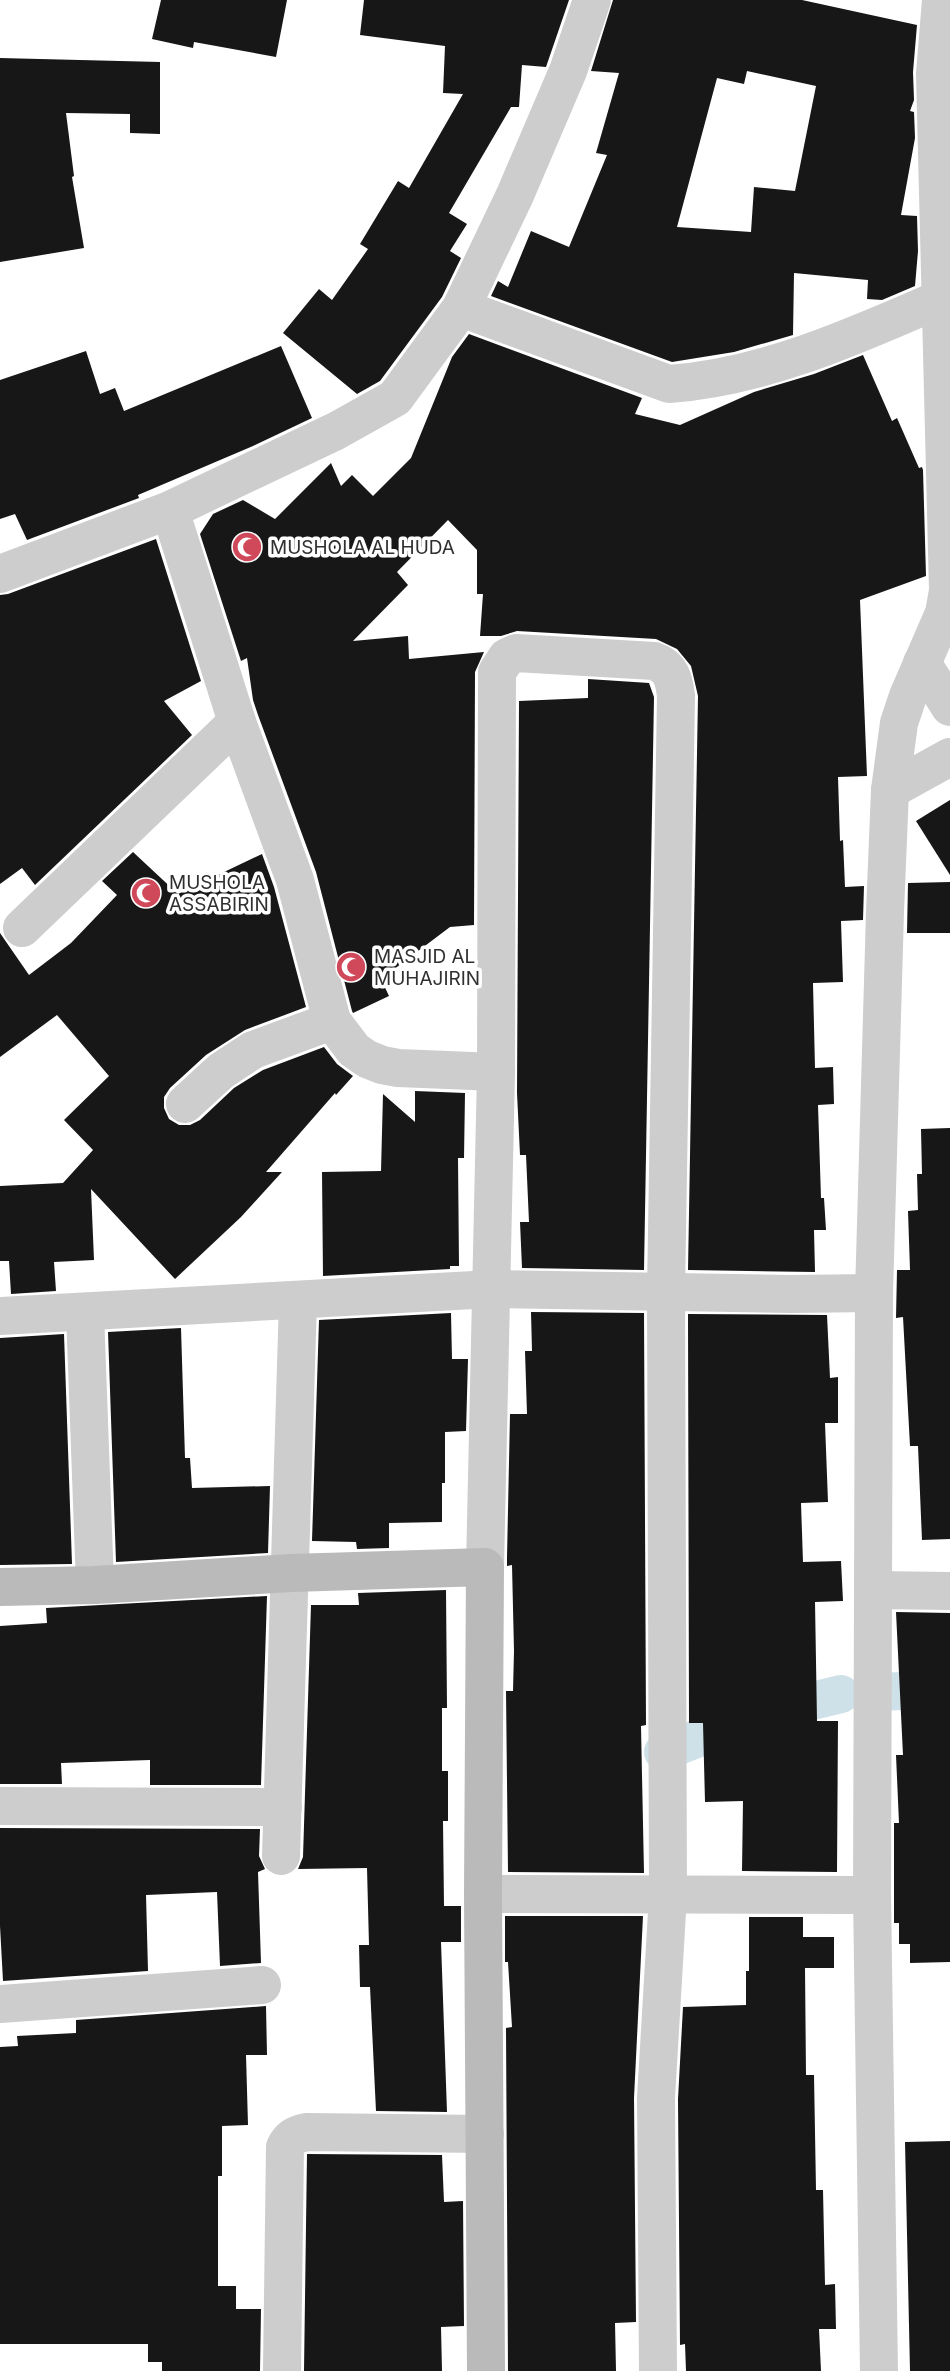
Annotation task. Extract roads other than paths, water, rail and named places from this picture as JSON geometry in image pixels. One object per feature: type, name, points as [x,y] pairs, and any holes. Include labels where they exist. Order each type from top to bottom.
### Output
[{"type":"street","points":[[0,574],[170,510],[336,431],[395,398],[461,308],[515,195],[568,71],[592,0]]},
{"type":"street","points":[[879,2371],[872,1895],[874,1293],[890,790],[899,723],[944,613],[948,591],[943,283],[935,74],[941,0]]},
{"type":"street","points":[[461,308],[669,384],[743,374],[854,337],[943,283]]},
{"type":"street","points":[[170,510],[237,722],[295,880],[332,1021],[354,1050],[382,1065],[496,1072]]},
{"type":"street","points":[[485,2371],[485,1567],[496,1072],[496,672],[506,657],[516,653],[654,660],[663,664],[674,680],[676,696],[666,1291],[668,1895],[656,2098],[658,2371]]},
{"type":"street","points":[[922,663],[950,707]]},
{"type":"street","points":[[22,928],[237,722]]},
{"type":"street","points":[[890,790],[950,757]]},
{"type":"street","points":[[185,1104],[221,1071],[253,1050],[332,1021]]},
{"type":"street","points":[[0,1316],[492,1289],[874,1293]]},
{"type":"street","points":[[281,1856],[298,1300]]},
{"type":"street","points":[[85,1312],[95,1585]]},
{"type":"street","points":[[0,1587],[485,1567]]},
{"type":"street","points":[[873,1590],[950,1591]]},
{"type":"street","points":[[0,1806],[283,1807]]},
{"type":"street","points":[[483,1894],[872,1895]]},
{"type":"street","points":[[0,2004],[262,1985]]},
{"type":"street","points":[[282,2371],[285,2147],[288,2140],[296,2134],[307,2132],[485,2134]]},
{"type":"waterway","points":[[879,1692],[950,1689]]},
{"type":"waterway","points":[[663,1752],[763,1713],[841,1694]]},
{"type":"place","name":"MUSHOLA AL HUDA","points":[[247,547]]},
{"type":"place","name":"MUSHOLA ASSABIRIN","points":[[146,893]]},
{"type":"place","name":"MASJID AL MUHAJIRIN","points":[[351,967]]}]
